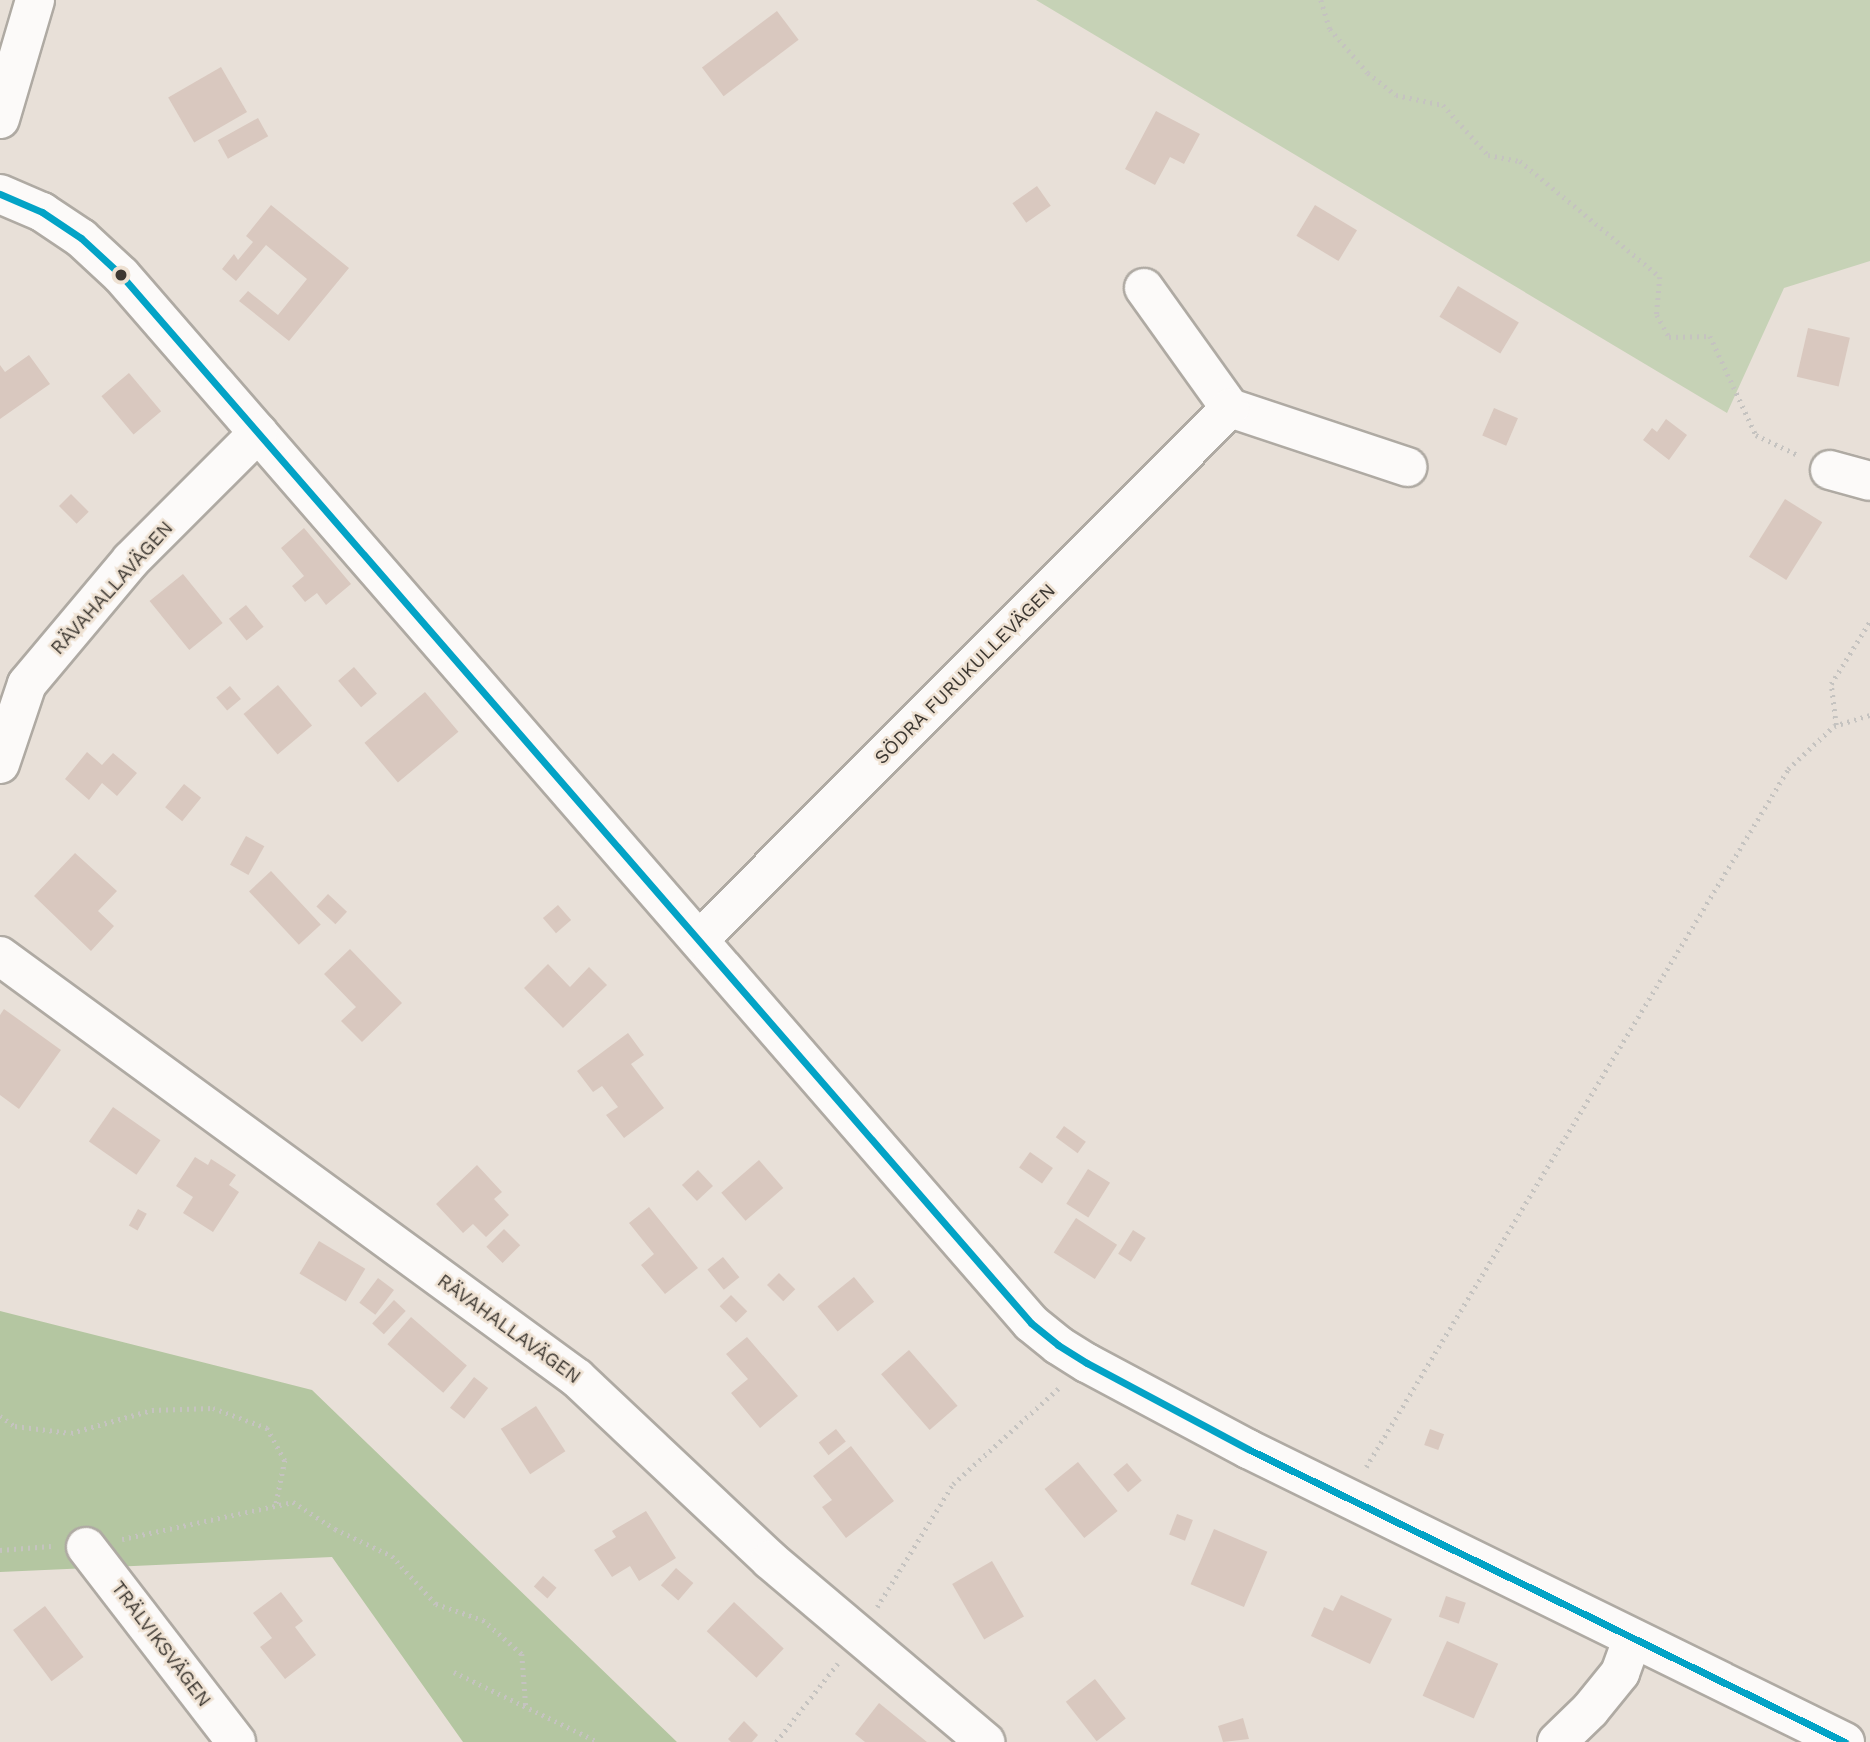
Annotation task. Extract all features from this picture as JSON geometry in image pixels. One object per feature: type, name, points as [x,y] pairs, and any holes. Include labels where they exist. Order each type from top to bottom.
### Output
[{"type":"street","points":[[0,119],[35,0]]},
{"type":"street","points":[[0,194],[52,218],[81,238],[121,275],[1031,1323],[1058,1345],[1087,1363],[1347,1497],[1845,1742]]},
{"type":"street","points":[[1144,288],[1230,408],[1407,467]]},
{"type":"street","name":"SÖDRA FURUKULLEVÄGEN","points":[[700,939],[1230,408]]},
{"type":"street","name":"RÄVAHALLAVÄGEN","points":[[0,764],[27,684],[131,561],[258,433]]},
{"type":"street","points":[[1830,470],[1870,481]]},
{"type":"street","name":"RÄVAHALLAVÄGEN","points":[[0,956],[577,1378],[770,1560],[985,1742]]},
{"type":"street","name":"TRÄLVIKSVÄGEN","points":[[86,1547],[236,1742]]},
{"type":"street","points":[[1557,1742],[1590,1710],[1620,1673],[1633,1638]]},
{"type":"path","points":[[1321,0],[1330,29],[1368,73],[1396,95],[1443,105],[1488,155],[1520,161],[1660,277],[1657,316],[1669,337],[1710,336],[1756,435],[1830,470]]},
{"type":"path","points":[[1836,725],[1831,684],[1870,621]]},
{"type":"path","points":[[1347,1497],[1788,769],[1836,725],[1870,715]]},
{"type":"path","points":[[776,1742],[859,1636],[953,1484],[1087,1363]]},
{"type":"path","points":[[0,1416],[15,1426],[71,1433],[152,1410],[214,1408],[267,1428],[285,1460],[275,1505]]},
{"type":"path","points":[[0,1550],[37,1546],[86,1547],[293,1502],[335,1529],[392,1556],[436,1604],[483,1620],[522,1654],[526,1707]]},
{"type":"path","points":[[454,1672],[598,1742]]},
{"type":"green space","points":[[1036,0],[1870,0],[1870,261],[1784,288],[1727,413]]},
{"type":"green space","points":[[0,1311],[312,1390],[677,1742],[463,1742],[332,1557],[0,1572]]},
{"type":"building","points":[[777,11],[799,40],[724,96],[702,68]]},
{"type":"building","points":[[221,67],[247,112],[194,143],[168,98]]},
{"type":"building","points":[[1156,111],[1200,134],[1184,164],[1170,157],[1155,185],[1125,169]]},
{"type":"building","points":[[258,118],[268,136],[228,159],[218,140]]},
{"type":"building","points":[[1037,186],[1051,206],[1026,223],[1012,203]]},
{"type":"building","points":[[271,205],[349,268],[289,341],[239,301],[248,291],[278,315],[307,279],[266,245],[236,281],[222,269],[234,254],[238,260],[253,242],[246,236]]},
{"type":"building","points":[[1315,205],[1357,230],[1338,261],[1296,236]]},
{"type":"building","points":[[1458,286],[1519,323],[1500,353],[1439,317]]},
{"type":"building","points":[[1808,328],[1850,338],[1839,386],[1797,377]]},
{"type":"building","points":[[29,355],[50,384],[0,419],[0,365],[5,372]]},
{"type":"building","points":[[129,373],[161,411],[134,434],[101,396]]},
{"type":"building","points":[[1494,408],[1518,418],[1506,446],[1482,436]]},
{"type":"building","points":[[1666,419],[1687,435],[1669,460],[1643,440],[1652,428],[1657,432]]},
{"type":"building","points":[[71,494],[89,512],[77,524],[59,506]]},
{"type":"building","points":[[1785,499],[1822,522],[1786,580],[1749,557]]},
{"type":"building","points":[[304,528],[351,584],[326,605],[317,593],[305,602],[292,586],[304,576],[281,548]]},
{"type":"building","points":[[183,574],[223,623],[189,650],[150,601]]},
{"type":"building","points":[[246,605],[264,627],[247,641],[229,619]]},
{"type":"building","points":[[354,667],[377,693],[361,707],[338,681]]},
{"type":"building","points":[[278,685],[312,726],[278,755],[244,714]]},
{"type":"building","points":[[230,686],[241,699],[227,711],[216,698]]},
{"type":"building","points":[[425,692],[458,732],[398,783],[364,743]]},
{"type":"building","points":[[87,752],[102,765],[113,753],[137,773],[117,796],[102,783],[89,800],[65,779]]},
{"type":"building","points":[[184,784],[201,798],[182,821],[165,807]]},
{"type":"building","points":[[246,836],[264,846],[248,875],[230,865]]},
{"type":"building","points":[[75,853],[117,891],[98,911],[114,926],[91,951],[34,896]]},
{"type":"building","points":[[271,871],[321,924],[299,945],[249,891]]},
{"type":"building","points":[[328,894],[347,912],[335,924],[316,906]]},
{"type":"building","points":[[558,905],[571,920],[556,933],[543,918]]},
{"type":"building","points":[[350,949],[402,1003],[362,1042],[341,1021],[356,1007],[324,974]]},
{"type":"building","points":[[548,964],[570,987],[589,967],[607,985],[563,1028],[524,988]]},
{"type":"building","points":[[4,1009],[61,1050],[19,1109],[0,1095],[0,1015]]},
{"type":"building","points":[[628,1033],[644,1055],[631,1064],[664,1108],[624,1138],[606,1115],[618,1107],[602,1086],[593,1092],[577,1071]]},
{"type":"building","points":[[113,1107],[161,1140],[136,1175],[89,1141]]},
{"type":"building","points":[[1064,1126],[1086,1142],[1078,1153],[1056,1137]]},
{"type":"building","points":[[1030,1152],[1053,1168],[1042,1184],[1019,1168]]},
{"type":"building","points":[[195,1157],[208,1165],[211,1159],[236,1175],[229,1185],[239,1192],[213,1232],[183,1213],[193,1197],[176,1186]]},
{"type":"building","points":[[759,1160],[783,1188],[746,1221],[721,1193]]},
{"type":"building","points":[[477,1165],[502,1192],[494,1199],[509,1215],[486,1237],[473,1224],[463,1233],[436,1204]]},
{"type":"building","points":[[1088,1169],[1110,1183],[1088,1218],[1066,1204]]},
{"type":"building","points":[[698,1170],[713,1186],[697,1201],[682,1185]]},
{"type":"building","points":[[649,1207],[698,1268],[665,1294],[641,1265],[654,1254],[629,1223]]},
{"type":"building","points":[[138,1209],[147,1214],[138,1230],[129,1226]]},
{"type":"building","points":[[1076,1218],[1117,1245],[1095,1279],[1054,1252]]},
{"type":"building","points":[[504,1229],[520,1245],[503,1263],[486,1247]]},
{"type":"building","points":[[1133,1230],[1146,1238],[1131,1262],[1118,1254]]},
{"type":"building","points":[[319,1241],[365,1269],[346,1301],[299,1274]]},
{"type":"building","points":[[723,1257],[739,1277],[724,1290],[707,1270]]},
{"type":"building","points":[[779,1273],[795,1289],[783,1301],[767,1285]]},
{"type":"building","points":[[854,1277],[874,1302],[838,1331],[817,1307]]},
{"type":"building","points":[[378,1278],[394,1290],[375,1315],[359,1303]]},
{"type":"building","points":[[731,1295],[747,1311],[736,1323],[720,1306]]},
{"type":"building","points":[[394,1300],[406,1311],[384,1334],[372,1323]]},
{"type":"building","points":[[411,1317],[467,1366],[443,1393],[387,1344]]},
{"type":"building","points":[[747,1337],[798,1396],[760,1428],[731,1393],[748,1379],[726,1354]]},
{"type":"building","points":[[909,1350],[958,1406],[930,1430],[881,1374]]},
{"type":"building","points":[[474,1377],[488,1388],[464,1419],[450,1408]]},
{"type":"building","points":[[536,1406],[565,1451],[530,1474],[501,1429]]},
{"type":"building","points":[[836,1429],[846,1442],[829,1455],[819,1443]]},
{"type":"building","points":[[1430,1429],[1444,1434],[1438,1450],[1424,1445]]},
{"type":"building","points":[[851,1446],[894,1501],[846,1538],[822,1507],[832,1500],[813,1476]]},
{"type":"building","points":[[1078,1462],[1118,1511],[1084,1538],[1045,1489]]},
{"type":"building","points":[[1127,1463],[1142,1481],[1128,1492],[1113,1475]]},
{"type":"building","points":[[646,1511],[676,1558],[639,1581],[630,1566],[612,1577],[594,1550],[616,1537],[612,1531]]},
{"type":"building","points":[[1177,1514],[1193,1520],[1185,1541],[1169,1535]]},
{"type":"building","points":[[1214,1529],[1267,1552],[1244,1607],[1191,1584]]},
{"type":"building","points":[[992,1561],[1024,1616],[984,1639],[952,1584]]},
{"type":"building","points":[[676,1568],[693,1583],[678,1600],[661,1585]]},
{"type":"building","points":[[543,1576],[557,1588],[547,1598],[534,1587]]},
{"type":"building","points":[[281,1592],[303,1621],[295,1627],[316,1655],[285,1679],[260,1647],[272,1638],[253,1613]]},
{"type":"building","points":[[1341,1595],[1392,1619],[1370,1664],[1311,1636],[1324,1607],[1333,1611]]},
{"type":"building","points":[[1446,1596],[1466,1603],[1459,1624],[1439,1617]]},
{"type":"building","points":[[734,1602],[784,1648],[756,1678],[707,1631]]},
{"type":"building","points":[[45,1606],[84,1657],[52,1681],[13,1630]]},
{"type":"building","points":[[1447,1641],[1498,1664],[1474,1719],[1423,1696]]},
{"type":"building","points":[[1095,1679],[1126,1718],[1097,1741],[1066,1702]]},
{"type":"building","points":[[879,1703],[927,1742],[865,1742],[855,1734]]},
{"type":"building","points":[[1243,1718],[1249,1739],[1223,1742],[1218,1726]]},
{"type":"building","points":[[744,1721],[758,1735],[752,1742],[731,1742],[728,1739]]},
{"type":"transit line","points":[[0,194],[42,212],[81,238],[121,275],[1031,1323],[1058,1345],[1087,1363],[1248,1449],[1845,1742]]}]
